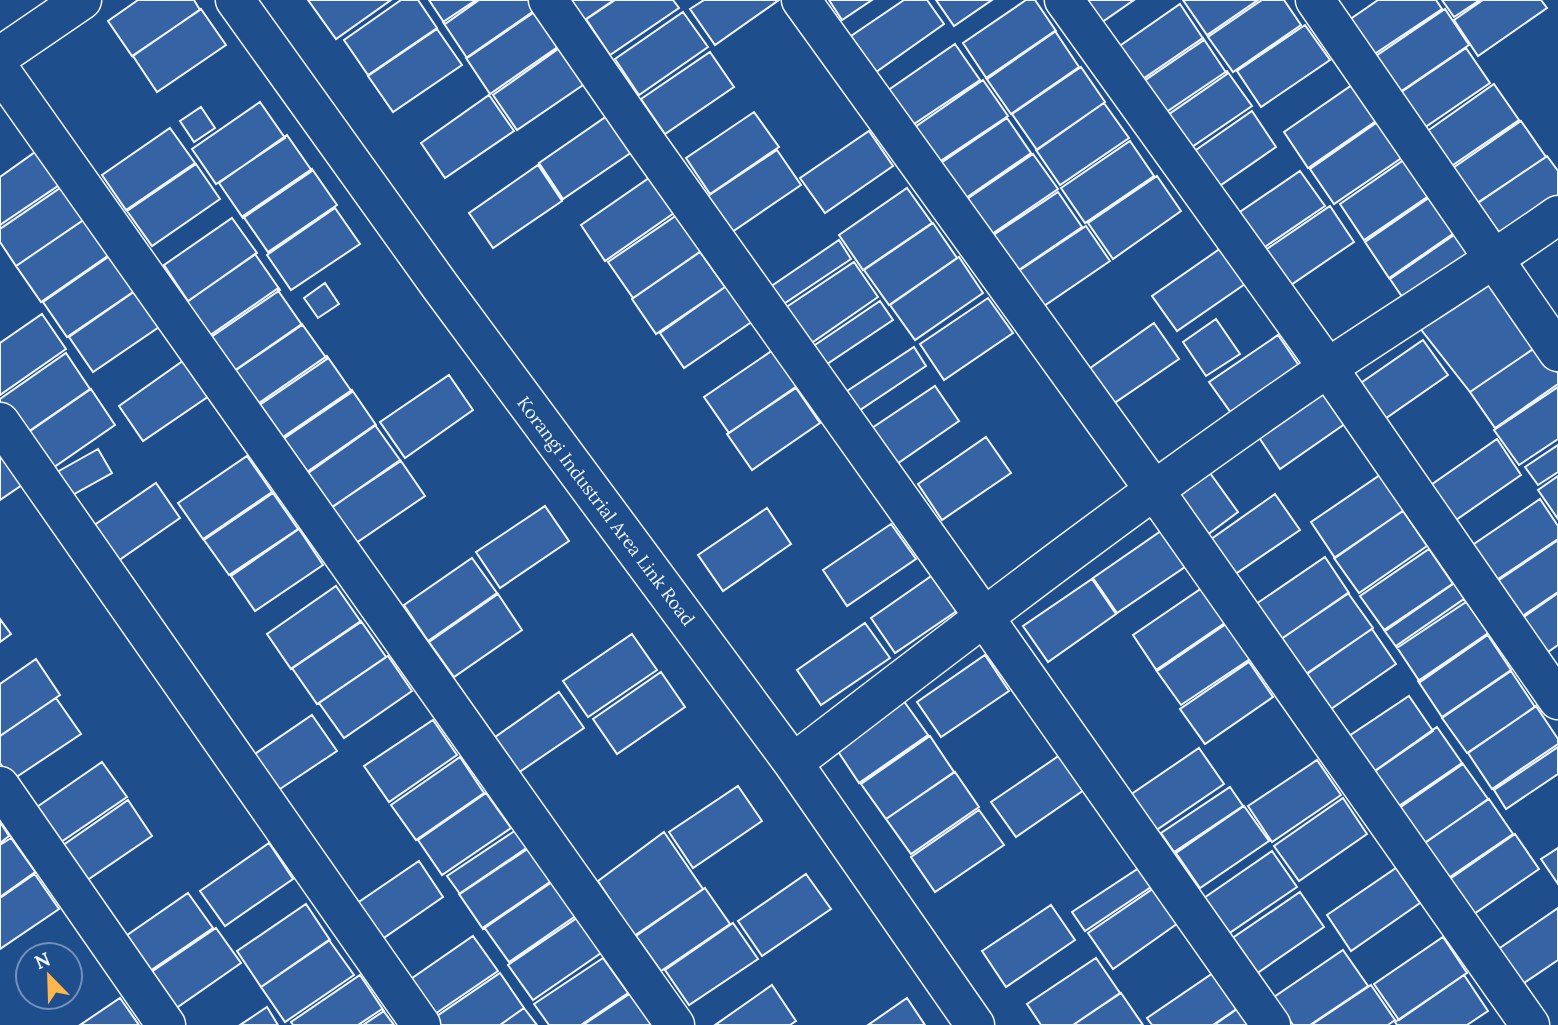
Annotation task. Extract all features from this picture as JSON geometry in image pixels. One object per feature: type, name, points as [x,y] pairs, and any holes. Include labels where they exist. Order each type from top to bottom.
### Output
[{"type":"street","points":[[0,56],[82,0]]},
{"type":"street","name":"Korangi Industrial Area Link Road","points":[[235,0],[440,286],[793,763],[975,1025]]},
{"type":"street","points":[[548,0],[643,139],[1271,1025]]},
{"type":"street","points":[[801,0],[1155,491],[1530,1025]]},
{"type":"street","points":[[1064,0],[1328,368],[1558,700]]},
{"type":"street","points":[[1315,0],[1558,352]]},
{"type":"street","points":[[0,70],[675,1025]]},
{"type":"street","points":[[793,763],[1155,491],[1328,368],[1558,215]]},
{"type":"street","points":[[0,422],[421,1025]]},
{"type":"street","points":[[0,786],[166,1025]]},
{"type":"building","points":[[138,0],[194,0],[200,10],[132,56],[108,21]]},
{"type":"building","points":[[308,0],[391,0],[336,39]]},
{"type":"building","points":[[401,0],[418,0],[437,28],[368,75],[344,40]]},
{"type":"building","points":[[429,0],[479,0],[445,24]]},
{"type":"building","points":[[476,0],[529,0],[536,11],[467,58],[443,22]]},
{"type":"building","points":[[567,0],[615,0],[582,22]]},
{"type":"building","points":[[614,0],[673,0],[679,8],[610,55],[586,19]]},
{"type":"building","points":[[704,0],[779,0],[715,45],[690,9]]},
{"type":"building","points":[[829,0],[872,0],[842,20]]},
{"type":"building","points":[[904,0],[927,0],[944,24],[876,72],[851,36]]},
{"type":"building","points":[[936,0],[992,0],[954,26]]},
{"type":"building","points":[[1026,0],[1035,0],[1056,31],[987,79],[963,43]]},
{"type":"building","points":[[1077,0],[1134,0],[1095,27]]},
{"type":"building","points":[[1183,0],[1258,0],[1207,35]]},
{"type":"building","points":[[1262,0],[1284,0],[1301,25],[1233,72],[1208,37]]},
{"type":"building","points":[[1378,0],[1436,0],[1442,9],[1373,55],[1349,20]]},
{"type":"building","points":[[1442,0],[1480,0],[1454,17]]},
{"type":"building","points":[[1483,0],[1541,0],[1547,8],[1478,56],[1454,20]]},
{"type":"building","points":[[1180,4],[1204,40],[1135,87],[1111,52]]},
{"type":"building","points":[[201,9],[226,45],[157,92],[133,56]]},
{"type":"building","points":[[1445,9],[1469,45],[1400,92],[1376,56]]},
{"type":"building","points":[[534,11],[559,46],[490,94],[466,58]]},
{"type":"building","points":[[683,12],[708,47],[639,95],[615,59]]},
{"type":"building","points":[[1305,25],[1330,60],[1261,107],[1237,71]]},
{"type":"building","points":[[437,29],[462,65],[393,112],[368,76]]},
{"type":"building","points":[[1055,31],[1079,67],[1011,114],[986,78]]},
{"type":"building","points":[[1203,38],[1227,74],[1159,121],[1134,85]]},
{"type":"building","points":[[955,44],[980,80],[911,126],[887,91]]},
{"type":"building","points":[[561,47],[586,83],[517,130],[493,95]]},
{"type":"building","points":[[1466,48],[1490,83],[1421,130],[1397,95]]},
{"type":"building","points":[[710,52],[734,87],[665,134],[641,99]]},
{"type":"building","points":[[1081,67],[1105,102],[1037,150],[1012,114]]},
{"type":"building","points":[[1227,71],[1252,106],[1183,153],[1159,117]]},
{"type":"building","points":[[983,80],[1008,116],[939,162],[915,127]]},
{"type":"building","points":[[1494,84],[1519,120],[1450,167],[1426,132]]},
{"type":"building","points":[[1352,85],[1376,121],[1308,168],[1284,132]]},
{"type":"building","points":[[489,95],[514,131],[445,178],[421,143]]},
{"type":"building","points":[[260,102],[285,138],[216,184],[192,149]]},
{"type":"building","points":[[1104,103],[1129,138],[1060,185],[1036,150]]},
{"type":"building","points":[[201,107],[215,128],[194,142],[180,121]]},
{"type":"building","points":[[1252,111],[1276,147],[1208,194],[1183,159]]},
{"type":"building","points":[[754,112],[779,147],[710,194],[686,158]]},
{"type":"building","points":[[607,116],[632,152],[563,199],[539,163]]},
{"type":"building","points":[[1007,118],[1031,153],[963,200],[938,165]]},
{"type":"building","points":[[1379,121],[1403,157],[1334,204],[1310,169]]},
{"type":"building","points":[[1521,121],[1546,157],[1477,203],[1453,168]]},
{"type":"building","points":[[170,128],[195,163],[126,210],[102,175]]},
{"type":"building","points":[[869,131],[893,166],[825,213],[800,178]]},
{"type":"building","points":[[287,135],[312,171],[243,218],[219,183]]},
{"type":"building","points":[[1130,141],[1154,176],[1085,223],[1061,188]]},
{"type":"building","points":[[38,150],[63,186],[0,229],[0,177]]},
{"type":"building","points":[[777,150],[801,185],[732,232],[708,196]]},
{"type":"building","points":[[1033,154],[1058,189],[989,236],[964,201]]},
{"type":"building","points":[[1547,156],[1558,171],[1558,201],[1503,238],[1478,203]]},
{"type":"building","points":[[1408,157],[1433,193],[1364,240],[1340,204]]},
{"type":"building","points":[[196,164],[220,199],[152,246],[127,211]]},
{"type":"building","points":[[538,165],[562,201],[493,248],[469,213]]},
{"type":"building","points":[[312,169],[337,205],[268,252],[243,216]]},
{"type":"building","points":[[1300,171],[1325,206],[1256,253],[1231,218]]},
{"type":"building","points":[[1157,176],[1181,211],[1113,259],[1088,223]]},
{"type":"building","points":[[649,178],[674,213],[605,261],[581,225]]},
{"type":"building","points":[[61,184],[85,219],[16,266],[0,242],[0,225]]},
{"type":"building","points":[[907,188],[932,223],[863,270],[839,235]]},
{"type":"building","points":[[1058,192],[1082,227],[1013,274],[989,238]]},
{"type":"building","points":[[1433,195],[1457,231],[1389,278],[1365,242]]},
{"type":"building","points":[[1330,206],[1354,242],[1285,289],[1261,253]]},
{"type":"building","points":[[335,208],[360,244],[291,290],[267,255]]},
{"type":"building","points":[[677,215],[701,251],[633,298],[608,262]]},
{"type":"building","points":[[232,218],[257,253],[188,301],[164,265]]},
{"type":"building","points":[[85,219],[109,255],[41,302],[16,266]]},
{"type":"building","points":[[933,223],[957,258],[889,305],[864,270]]},
{"type":"building","points":[[1086,226],[1110,261],[1041,308],[1017,272]]},
{"type":"building","points":[[1457,233],[1476,260],[1409,307],[1390,279]]},
{"type":"building","points":[[839,240],[851,259],[782,305],[770,287]]},
{"type":"building","points":[[1221,248],[1245,284],[1177,331],[1152,296]]},
{"type":"building","points":[[700,252],[725,287],[656,334],[632,299]]},
{"type":"building","points":[[255,254],[280,290],[211,337],[187,302]]},
{"type":"building","points":[[111,255],[136,290],[67,337],[43,302]]},
{"type":"building","points":[[959,257],[983,293],[915,340],[890,305]]},
{"type":"building","points":[[854,262],[878,297],[810,344],[785,308]]},
{"type":"building","points":[[1490,276],[1539,345],[1470,392],[1419,327]]},
{"type":"building","points":[[325,283],[339,304],[318,318],[304,298]]},
{"type":"building","points":[[728,285],[753,321],[684,368],[660,333]]},
{"type":"building","points":[[138,289],[162,325],[93,372],[69,337]]},
{"type":"building","points":[[277,289],[302,325],[233,372],[209,336]]},
{"type":"building","points":[[988,298],[1013,333],[944,380],[920,344]]},
{"type":"building","points":[[880,301],[893,320],[824,366],[812,347]]},
{"type":"building","points":[[42,314],[66,349],[0,395],[0,343]]},
{"type":"building","points":[[1216,319],[1240,354],[1206,376],[1183,342]]},
{"type":"building","points":[[1154,323],[1179,359],[1110,406],[1086,371]]},
{"type":"building","points":[[302,324],[327,359],[258,406],[234,371]]},
{"type":"building","points":[[1278,335],[1302,370],[1234,417],[1209,382]]},
{"type":"building","points":[[1423,340],[1448,375],[1379,423],[1355,387]]},
{"type":"building","points":[[1539,345],[1558,373],[1558,384],[1495,428],[1470,392]]},
{"type":"building","points":[[914,347],[926,366],[857,412],[844,393]]},
{"type":"building","points":[[773,350],[797,386],[729,433],[704,397]]},
{"type":"building","points":[[66,353],[90,389],[22,436],[0,404],[0,399]]},
{"type":"building","points":[[327,356],[352,392],[283,439],[259,403]]},
{"type":"building","points":[[187,358],[212,394],[143,441],[119,406]]},
{"type":"building","points":[[449,375],[473,410],[405,458],[380,422]]},
{"type":"building","points":[[935,386],[959,421],[891,468],[866,432]]},
{"type":"building","points":[[1325,386],[1349,421],[1280,469],[1256,433]]},
{"type":"building","points":[[1558,387],[1558,439],[1519,465],[1494,430]]},
{"type":"building","points":[[796,388],[820,423],[752,470],[727,434]]},
{"type":"building","points":[[91,389],[115,425],[47,472],[23,436]]},
{"type":"building","points":[[352,390],[376,425],[308,473],[283,437]]},
{"type":"building","points":[[375,425],[400,460],[331,508],[307,472]]},
{"type":"building","points":[[986,437],[1011,473],[942,520],[918,484]]},
{"type":"building","points":[[1497,439],[1521,475],[1453,522],[1428,487]]},
{"type":"building","points":[[1558,445],[1558,472],[1538,485],[1525,467]]},
{"type":"building","points":[[98,449],[112,473],[67,498],[50,476]]},
{"type":"building","points":[[0,453],[22,485],[0,500]]},
{"type":"building","points":[[247,456],[272,492],[203,539],[178,503]]},
{"type":"building","points":[[401,461],[425,496],[356,543],[332,507]]},
{"type":"building","points":[[1210,473],[1238,512],[1203,538],[1174,500]]},
{"type":"building","points":[[1380,475],[1404,510],[1335,558],[1311,522]]},
{"type":"building","points":[[1558,476],[1558,519],[1538,490]]},
{"type":"building","points":[[156,483],[180,518],[112,565],[87,530]]},
{"type":"building","points":[[273,493],[298,529],[229,575],[204,540]]},
{"type":"building","points":[[1275,494],[1300,530],[1231,577],[1207,542]]},
{"type":"building","points":[[1540,499],[1558,526],[1558,539],[1495,581],[1471,546]]},
{"type":"building","points":[[545,506],[569,541],[500,588],[476,552]]},
{"type":"building","points":[[767,508],[791,544],[723,591],[698,555]]},
{"type":"building","points":[[1403,511],[1427,546],[1359,593],[1334,558]]},
{"type":"building","points":[[891,524],[916,559],[847,606],[823,570]]},
{"type":"building","points":[[299,529],[323,565],[255,611],[231,576]]},
{"type":"building","points":[[1161,531],[1185,567],[1117,613],[1093,578]]},
{"type":"building","points":[[1558,540],[1558,592],[1521,617],[1496,582]]},
{"type":"building","points":[[1429,549],[1453,584],[1385,631],[1360,596]]},
{"type":"building","points":[[1325,557],[1349,593],[1281,639],[1256,604]]},
{"type":"building","points":[[472,558],[497,593],[428,641],[404,605]]},
{"type":"building","points":[[940,570],[964,606],[895,653],[871,618]]},
{"type":"building","points":[[1092,579],[1116,614],[1048,662],[1023,626]]},
{"type":"building","points":[[1454,583],[1466,602],[1397,648],[1384,630]]},
{"type":"building","points":[[336,586],[361,622],[291,669],[267,634]]},
{"type":"building","points":[[1202,588],[1226,624],[1157,671],[1133,635]]},
{"type":"building","points":[[1348,593],[1373,628],[1304,676],[1280,640]]},
{"type":"building","points":[[1558,593],[1558,645],[1545,654],[1521,619]]},
{"type":"building","points":[[498,594],[522,630],[454,677],[429,642]]},
{"type":"building","points":[[1464,599],[1489,634],[1420,682],[1396,646]]},
{"type":"building","points":[[0,619],[11,634],[0,642]]},
{"type":"building","points":[[361,621],[386,657],[317,704],[292,668]]},
{"type":"building","points":[[865,623],[890,658],[821,705],[797,670]]},
{"type":"building","points":[[1225,623],[1250,659],[1181,705],[1156,670]]},
{"type":"building","points":[[1372,629],[1396,664],[1328,711],[1303,676]]},
{"type":"building","points":[[632,634],[657,670],[588,717],[563,681]]},
{"type":"building","points":[[1487,634],[1511,670],[1442,717],[1418,681]]},
{"type":"building","points":[[985,655],[1009,691],[941,737],[917,702]]},
{"type":"building","points":[[388,656],[412,691],[344,738],[319,703]]},
{"type":"building","points":[[36,659],[60,695],[0,736],[0,684]]},
{"type":"building","points":[[1249,662],[1273,697],[1205,744],[1180,709]]},
{"type":"building","points":[[1511,671],[1535,707],[1467,753],[1442,718]]},
{"type":"building","points":[[661,672],[685,707],[617,754],[593,719]]},
{"type":"building","points":[[559,692],[584,728],[515,775],[491,740]]},
{"type":"building","points":[[1409,696],[1433,731],[1365,778],[1340,742]]},
{"type":"building","points":[[56,698],[81,734],[12,780],[0,763],[0,736]]},
{"type":"building","points":[[903,700],[928,735],[859,783],[835,747]]},
{"type":"building","points":[[1536,706],[1558,739],[1558,744],[1492,789],[1468,753]]},
{"type":"building","points":[[312,715],[337,751],[268,797],[243,762]]},
{"type":"building","points":[[433,720],[457,755],[389,802],[364,766]]},
{"type":"building","points":[[1437,727],[1462,763],[1393,810],[1369,775]]},
{"type":"building","points":[[930,736],[954,772],[886,819],[861,784]]},
{"type":"building","points":[[1558,747],[1558,774],[1506,809],[1494,790]]},
{"type":"building","points":[[1199,748],[1224,784],[1155,831],[1130,795]]},
{"type":"building","points":[[1060,755],[1084,790],[1016,837],[991,802]]},
{"type":"building","points":[[460,757],[484,793],[416,840],[391,805]]},
{"type":"building","points":[[1317,760],[1341,795],[1272,842],[1248,806]]},
{"type":"building","points":[[102,762],[127,797],[58,844],[34,809]]},
{"type":"building","points":[[1463,764],[1488,799],[1419,847],[1395,811]]},
{"type":"building","points":[[955,772],[979,807],[911,854],[886,819]]},
{"type":"building","points":[[738,786],[762,821],[693,868],[669,832]]},
{"type":"building","points":[[1230,787],[1243,806],[1174,852],[1161,833]]},
{"type":"building","points":[[486,793],[511,828],[442,875],[418,840]]},
{"type":"building","points":[[1343,798],[1367,834],[1299,881],[1274,846]]},
{"type":"building","points":[[1489,799],[1513,834],[1444,881],[1420,846]]},
{"type":"building","points":[[128,800],[152,836],[83,883],[59,848]]},
{"type":"building","points":[[1244,806],[1269,841],[1200,888],[1176,853]]},
{"type":"building","points":[[979,810],[1004,845],[935,892],[911,857]]},
{"type":"building","points":[[0,822],[9,836],[0,843]]},
{"type":"building","points":[[516,830],[529,848],[460,894],[447,876]]},
{"type":"building","points":[[664,832],[703,889],[634,936],[598,881]]},
{"type":"building","points":[[1515,834],[1539,869],[1471,916],[1447,881]]},
{"type":"building","points":[[11,838],[36,873],[0,898],[0,845]]},
{"type":"building","points":[[269,843],[293,879],[225,926],[200,891]]},
{"type":"building","points":[[528,847],[552,882],[483,929],[459,894]]},
{"type":"building","points":[[1558,848],[1558,884],[1541,859]]},
{"type":"building","points":[[1272,851],[1297,887],[1228,934],[1204,898]]},
{"type":"building","points":[[419,861],[443,897],[375,944],[350,908]]},
{"type":"building","points":[[1142,866],[1154,885],[1085,931],[1072,912]]},
{"type":"building","points":[[1396,868],[1420,903],[1351,951],[1327,915]]},
{"type":"building","points":[[34,873],[59,909],[0,949],[0,897]]},
{"type":"building","points":[[806,874],[831,909],[762,956],[738,921]]},
{"type":"building","points":[[553,880],[577,915],[509,962],[484,927]]},
{"type":"building","points":[[1157,886],[1181,921],[1113,969],[1088,933]]},
{"type":"building","points":[[705,888],[730,924],[661,971],[636,936]]},
{"type":"building","points":[[1300,892],[1324,927],[1256,974],[1231,939]]},
{"type":"building","points":[[188,893],[213,928],[144,975],[120,940]]},
{"type":"building","points":[[306,904],[330,940],[261,987],[237,951]]},
{"type":"building","points":[[1051,905],[1075,940],[1006,987],[982,951]]},
{"type":"building","points":[[1558,908],[1558,960],[1518,987],[1494,952]]},
{"type":"building","points":[[577,918],[601,953],[533,1000],[508,965]]},
{"type":"building","points":[[733,923],[758,959],[689,1005],[665,970]]},
{"type":"building","points":[[216,928],[241,963],[172,1011],[147,975]]},
{"type":"building","points":[[473,936],[498,971],[429,1018],[405,983]]},
{"type":"building","points":[[1443,937],[1467,973],[1399,1020],[1374,984]]},
{"type":"building","points":[[329,940],[354,975],[285,1022],[261,987]]},
{"type":"building","points":[[1343,950],[1368,986],[1310,1025],[1293,1025],[1274,997]]},
{"type":"building","points":[[603,958],[628,993],[581,1025],[549,1025],[534,1004]]},
{"type":"building","points":[[1096,958],[1120,993],[1073,1025],[1041,1025],[1027,1004]]},
{"type":"building","points":[[1216,971],[1240,1007],[1214,1025],[1152,1025],[1147,1018]]},
{"type":"building","points":[[500,973],[524,1008],[500,1025],[435,1025],[431,1020]]},
{"type":"building","points":[[360,975],[384,1011],[363,1025],[293,1025],[291,1022]]},
{"type":"building","points":[[1464,975],[1488,1011],[1467,1025],[1397,1025],[1395,1022]]},
{"type":"building","points":[[772,985],[796,1021],[790,1025],[715,1025]]},
{"type":"building","points":[[1371,985],[1395,1020],[1388,1025],[1311,1025]]},
{"type":"building","points":[[631,993],[653,1025],[583,1025]]},
{"type":"building","points":[[1121,993],[1143,1025],[1073,1025]]},
{"type":"building","points":[[120,998],[139,1025],[80,1025]]},
{"type":"building","points":[[907,998],[925,1025],[868,1025]]},
{"type":"building","points":[[1241,1006],[1254,1025],[1213,1025]]},
{"type":"building","points":[[267,1007],[278,1025],[240,1025]]},
{"type":"building","points":[[524,1008],[537,1025],[500,1025]]},
{"type":"building","points":[[382,1009],[394,1025],[358,1025]]}]
